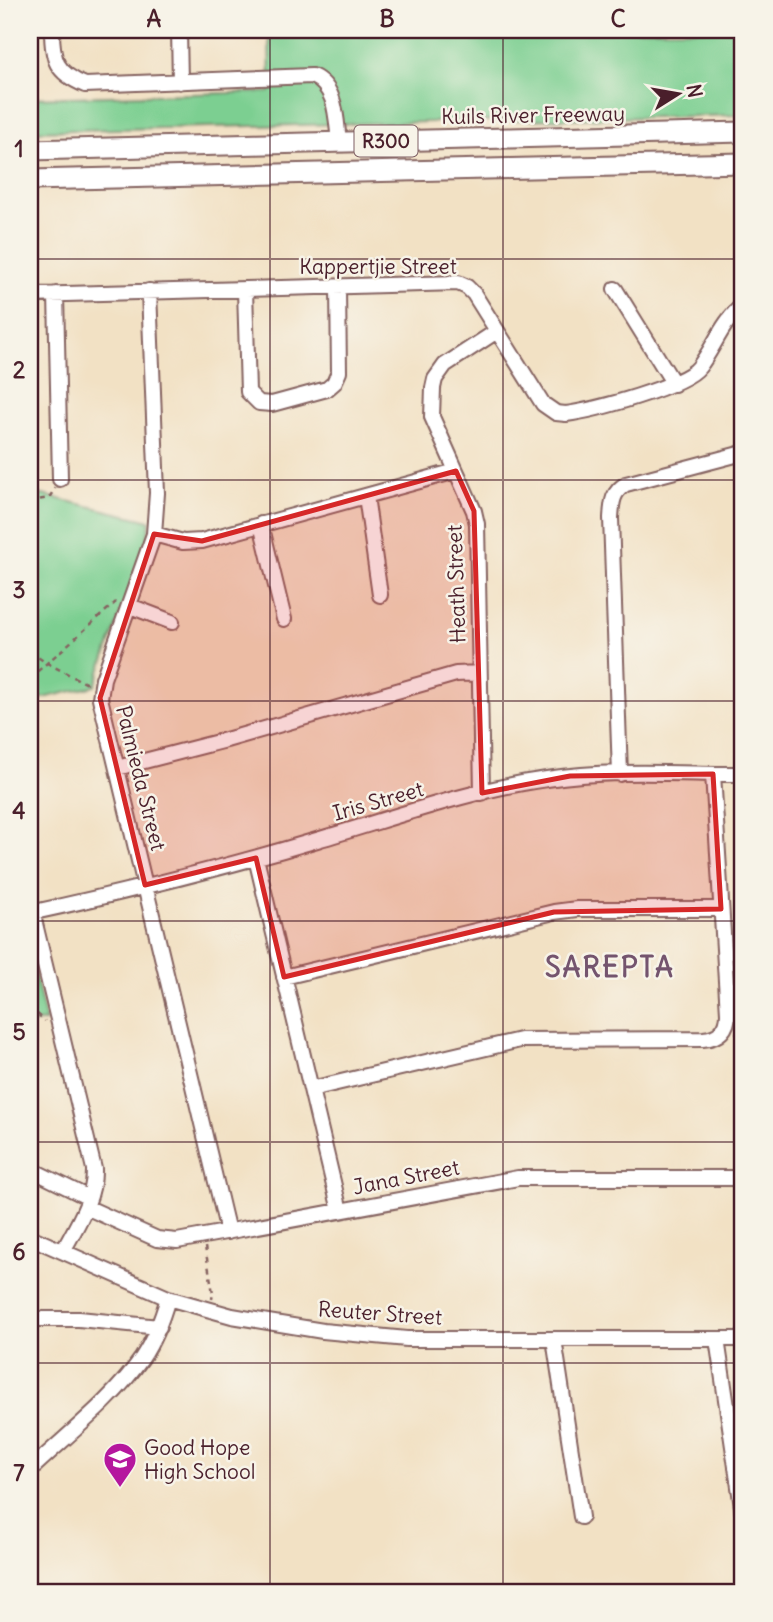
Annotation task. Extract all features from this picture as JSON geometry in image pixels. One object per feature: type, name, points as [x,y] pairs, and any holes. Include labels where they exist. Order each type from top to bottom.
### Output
[{"type":"highway","name":"Kuils River Freeway","points":[[30,150],[743,132]]},
{"type":"highway","name":"R300","points":[[30,180],[743,163]]},
{"type":"street","points":[[52,30],[52,48],[58,66],[69,78],[85,85],[312,76],[329,90],[334,104],[339,142]]},
{"type":"street","points":[[179,30],[180,82]]},
{"type":"street","name":"Kappertjie Street","points":[[30,295],[458,283],[474,293],[543,404],[556,413],[571,413],[674,384],[699,367],[728,319],[743,305]]},
{"type":"street","points":[[245,289],[247,387],[255,401],[268,405],[327,389],[337,380],[338,287]]},
{"type":"street","points":[[615,289],[674,384]]},
{"type":"street","name":"Palmieda Street","points":[[149,291],[157,493],[154,534],[100,689],[101,706],[228,1232]]},
{"type":"street","points":[[56,294],[60,479]]},
{"type":"street","name":"Heath Street","points":[[482,793],[477,524],[432,417],[432,396],[435,379],[445,365],[497,331]]},
{"type":"street","points":[[620,775],[611,518],[614,496],[617,490],[626,484],[743,453]]},
{"type":"street","points":[[154,534],[176,541],[196,542],[456,471]]},
{"type":"street","points":[[366,495],[380,595]]},
{"type":"street","points":[[261,524],[284,619]]},
{"type":"street","points":[[130,606],[172,622]]},
{"type":"street","points":[[117,768],[226,740],[456,674],[479,673]]},
{"type":"street","points":[[311,1089],[520,1040],[709,1038],[723,1031],[728,1013],[713,774]]},
{"type":"street","name":"Iris Street","points":[[31,910],[256,858],[482,793],[551,778],[743,774]]},
{"type":"street","points":[[256,858],[340,1211]]},
{"type":"street","points":[[285,978],[554,912],[577,909],[721,909]]},
{"type":"street","points":[[31,910],[93,1157],[94,1179],[88,1203],[63,1251]]},
{"type":"street","name":"Jana Street","points":[[30,1169],[157,1239],[177,1241],[518,1178],[743,1178]]},
{"type":"street","name":"Reuter Street","points":[[30,1237],[168,1298],[267,1323],[379,1337],[743,1339]]},
{"type":"street","points":[[30,1470],[120,1385],[143,1357],[159,1326],[168,1298]]},
{"type":"street","points":[[30,1319],[79,1319],[159,1326]]},
{"type":"street","points":[[554,1339],[581,1517]]},
{"type":"street","points":[[717,1339],[743,1514]]},
{"type":"path","points":[[30,501],[50,498],[60,479]]},
{"type":"path","points":[[30,678],[112,604],[136,588]]},
{"type":"path","points":[[30,652],[83,684],[100,689]]},
{"type":"path","points":[[30,1007],[51,1027]]},
{"type":"path","points":[[205,1236],[208,1274],[213,1293],[210,1310]]},
{"type":"highlighted area","points":[[456,471],[474,511],[482,793],[570,776],[713,774],[721,909],[554,912],[284,977],[256,858],[145,885],[100,698],[154,534],[202,541]]},
{"type":"green space","points":[[269,30],[743,30],[743,115],[30,131],[30,98],[270,92]]},
{"type":"green space","points":[[30,492],[150,521],[148,535],[95,686],[30,701]]},
{"type":"green space","points":[[30,954],[46,1021],[30,1024]]},
{"type":"place","name":"Good Hope High School","points":[[120,1489]]},
{"type":"district","name":"SAREPTA","points":[[610,967]]}]
